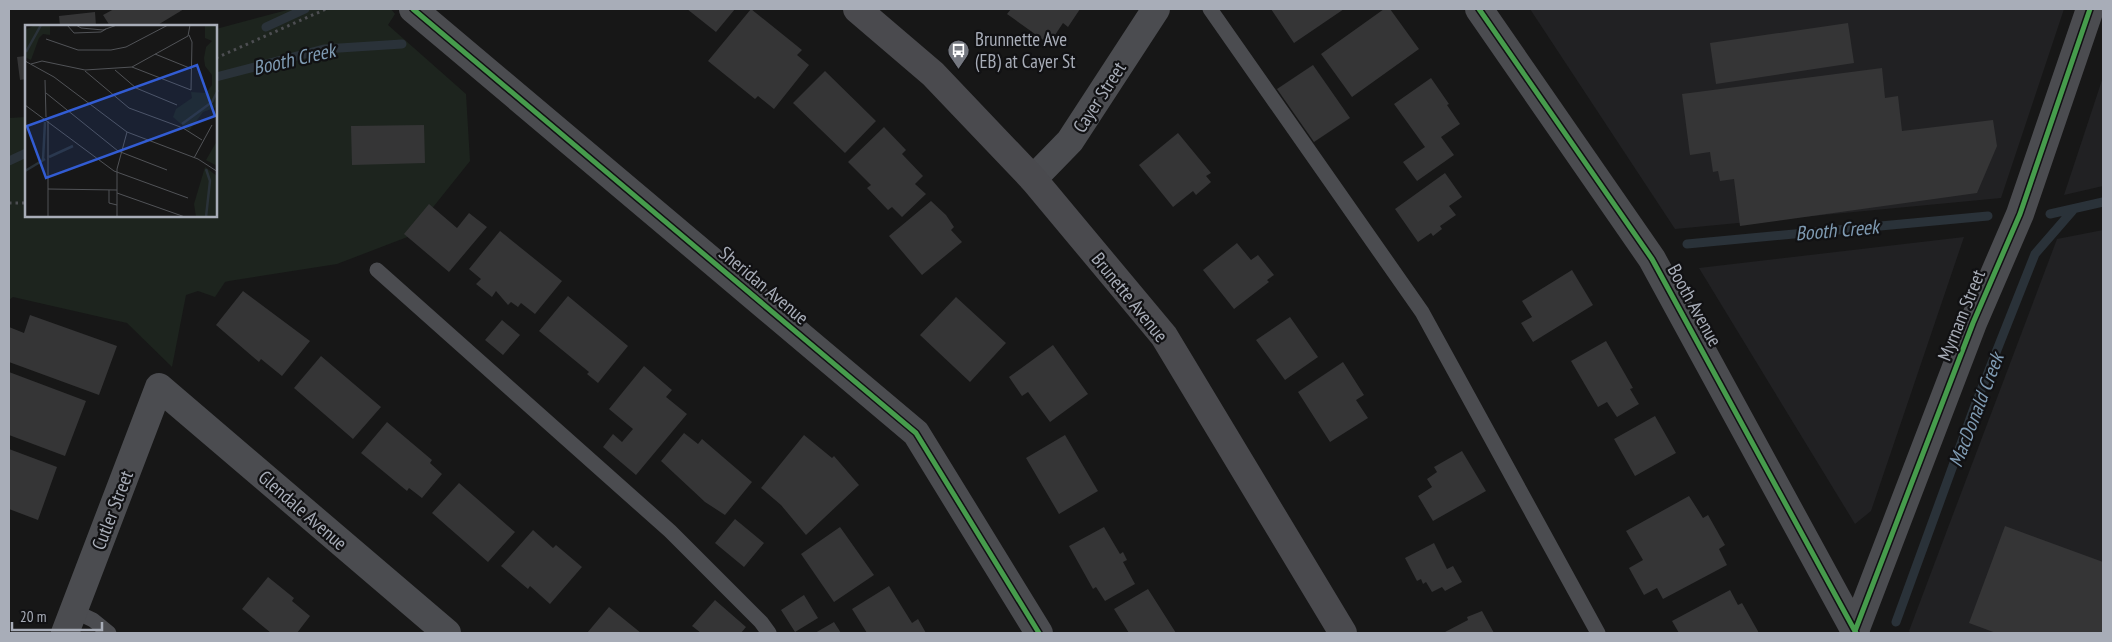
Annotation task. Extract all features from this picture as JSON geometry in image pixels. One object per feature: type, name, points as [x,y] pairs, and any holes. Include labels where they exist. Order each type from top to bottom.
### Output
[{"type":"main road","name":"Brunette Avenue","points":[[857,9],[933,74],[1033,179],[1164,336],[1343,633]]},
{"type":"street","name":"Sheridan Avenue","points":[[413,9],[916,433],[1039,633]]},
{"type":"street","name":"Cayer Street","points":[[1033,179],[1070,141],[1156,9]]},
{"type":"street","name":"Booth Avenue","points":[[1479,9],[1652,259],[1856,632]]},
{"type":"street","name":"Myrnam Street","points":[[1856,632],[1973,323],[2020,214],[2090,9]]},
{"type":"street","name":"Cutler Street","points":[[69,622],[159,387]]},
{"type":"street","name":"Glendale Avenue","points":[[159,387],[447,633]]},
{"type":"lane","points":[[1210,9],[1422,312],[1598,633]]},
{"type":"lane","points":[[377,270],[670,531],[761,622],[769,633]]},
{"type":"lane","points":[[69,622],[93,620],[108,633]]},
{"type":"path","points":[[218,57],[326,9]]},
{"type":"path","points":[[9,203],[25,203]]},
{"type":"shaded area","points":[[291,9],[391,9],[395,14],[388,25],[466,94],[470,161],[410,236],[337,264],[225,282],[215,297],[198,291],[186,295],[172,367],[127,323],[13,297],[9,300],[9,118],[25,117],[25,218],[218,218],[218,28]]},
{"type":"shaded area","points":[[1530,9],[2064,9],[2001,198],[1675,229]]},
{"type":"shaded area","points":[[2103,77],[2103,186],[2064,195]]},
{"type":"shaded area","points":[[2103,230],[2103,633],[1911,633],[1909,631],[2057,239]]},
{"type":"shaded area","points":[[1964,237],[1871,511],[1855,524],[1699,268]]},
{"type":"building","points":[[114,9],[184,9],[158,25],[109,25],[103,15]]},
{"type":"building","points":[[687,9],[735,9],[716,32]]},
{"type":"building","points":[[751,9],[802,50],[797,55],[809,65],[774,109],[758,96],[755,99],[708,61]]},
{"type":"building","points":[[1011,9],[1080,9],[1068,27],[1063,23],[1049,44],[1007,14]]},
{"type":"building","points":[[1271,9],[1344,9],[1294,43]]},
{"type":"building","points":[[1384,9],[1390,9],[1419,49],[1352,97],[1321,54]]},
{"type":"building","points":[[95,12],[96,25],[60,25],[59,16]]},
{"type":"building","points":[[1848,23],[1854,63],[1716,84],[1710,43]]},
{"type":"building","points":[[25,56],[25,79],[20,80],[17,57]]},
{"type":"building","points":[[1313,65],[1350,118],[1314,142],[1277,89]]},
{"type":"building","points":[[1882,68],[1885,98],[1898,96],[1902,131],[1993,120],[1997,146],[1977,193],[1740,226],[1734,179],[1720,181],[1718,171],[1713,172],[1710,152],[1690,155],[1682,94]]},
{"type":"building","points":[[825,71],[876,121],[845,153],[793,103]]},
{"type":"building","points":[[1431,78],[1460,124],[1441,137],[1454,155],[1417,181],[1403,162],[1425,147],[1394,104]]},
{"type":"building","points":[[424,125],[425,163],[352,165],[351,126]]},
{"type":"building","points":[[884,127],[906,150],[902,154],[923,176],[915,184],[926,194],[902,217],[892,207],[888,210],[867,188],[871,185],[848,162]]},
{"type":"building","points":[[1178,133],[1211,173],[1206,176],[1211,182],[1196,195],[1193,191],[1173,207],[1139,165]]},
{"type":"building","points":[[1445,173],[1462,197],[1449,206],[1456,215],[1440,226],[1442,229],[1433,236],[1431,233],[1418,242],[1395,209]]},
{"type":"building","points":[[931,201],[946,215],[954,227],[951,230],[962,242],[922,275],[889,236]]},
{"type":"building","points":[[429,204],[457,228],[469,213],[487,227],[449,272],[404,234]]},
{"type":"building","points":[[500,231],[562,281],[535,314],[521,303],[518,307],[511,302],[508,305],[496,291],[492,297],[476,284],[481,279],[469,269]]},
{"type":"building","points":[[1237,243],[1251,260],[1258,255],[1274,275],[1267,280],[1269,282],[1234,309],[1203,270]]},
{"type":"building","points":[[1572,270],[1593,305],[1533,342],[1521,323],[1532,317],[1522,301]]},
{"type":"building","points":[[243,291],[310,341],[282,376],[261,359],[259,362],[216,325]]},
{"type":"building","points":[[568,296],[628,346],[598,383],[587,374],[589,372],[539,331]]},
{"type":"building","points":[[956,297],[1006,343],[970,382],[920,335]]},
{"type":"building","points":[[30,315],[117,346],[99,395],[9,362],[9,327],[24,333]]},
{"type":"building","points":[[1290,317],[1318,357],[1285,380],[1256,340]]},
{"type":"building","points":[[502,320],[520,335],[503,355],[485,340]]},
{"type":"building","points":[[1606,341],[1633,388],[1630,389],[1639,404],[1617,417],[1607,402],[1598,407],[1571,361]]},
{"type":"building","points":[[1053,345],[1088,394],[1050,422],[1028,392],[1022,396],[1009,377]]},
{"type":"building","points":[[321,356],[381,407],[353,439],[294,388]]},
{"type":"building","points":[[1343,362],[1364,395],[1356,400],[1368,418],[1330,442],[1298,392]]},
{"type":"building","points":[[644,366],[672,390],[666,397],[687,414],[636,475],[603,447],[613,434],[622,442],[633,429],[609,409]]},
{"type":"building","points":[[9,372],[86,401],[65,456],[9,435]]},
{"type":"building","points":[[1655,416],[1676,453],[1635,476],[1614,439]]},
{"type":"building","points":[[387,422],[432,460],[430,463],[442,474],[422,498],[409,488],[407,491],[361,453]]},
{"type":"building","points":[[684,433],[698,444],[702,439],[752,482],[725,515],[705,502],[661,461]]},
{"type":"building","points":[[804,435],[832,458],[834,456],[859,485],[806,535],[781,505],[761,488]]},
{"type":"building","points":[[1065,435],[1098,491],[1059,514],[1026,458]]},
{"type":"building","points":[[9,449],[57,467],[38,520],[9,509]]},
{"type":"building","points":[[1462,451],[1486,491],[1433,521],[1418,496],[1432,487],[1427,479],[1437,472],[1434,467]]},
{"type":"building","points":[[459,483],[515,532],[488,562],[432,513]]},
{"type":"building","points":[[1689,496],[1703,518],[1708,515],[1725,545],[1719,549],[1727,565],[1663,599],[1657,588],[1644,595],[1629,568],[1643,560],[1626,531]]},
{"type":"building","points":[[735,519],[764,543],[744,567],[715,543]]},
{"type":"building","points":[[2005,526],[2103,562],[2103,633],[1996,633],[1969,623]]},
{"type":"building","points":[[840,527],[874,575],[834,602],[801,554]]},
{"type":"building","points":[[1104,527],[1120,554],[1123,552],[1127,560],[1123,562],[1135,584],[1105,601],[1096,587],[1093,589],[1069,546]]},
{"type":"building","points":[[533,530],[553,548],[556,545],[582,567],[550,604],[530,586],[528,589],[501,566]]},
{"type":"building","points":[[1434,543],[1447,569],[1453,566],[1462,582],[1445,591],[1442,587],[1432,592],[1426,582],[1423,584],[1421,579],[1417,581],[1405,558]]},
{"type":"building","points":[[268,577],[294,598],[292,601],[310,616],[297,633],[271,633],[242,609]]},
{"type":"building","points":[[889,586],[912,623],[918,619],[926,633],[867,633],[852,609]]},
{"type":"building","points":[[1148,589],[1176,633],[1129,633],[1114,609]]},
{"type":"building","points":[[1730,590],[1738,605],[1742,603],[1759,633],[1679,633],[1672,621]]},
{"type":"building","points":[[804,595],[818,618],[795,632],[781,610]]},
{"type":"building","points":[[715,600],[746,627],[741,633],[701,633],[692,626]]},
{"type":"building","points":[[609,607],[641,633],[587,633]]},
{"type":"building","points":[[1482,611],[1494,633],[1445,632],[1468,620],[1467,617]]},
{"type":"building","points":[[834,622],[841,633],[815,633]]},
{"type":"waterway","points":[[266,27],[305,9]]},
{"type":"waterway","name":"Booth Creek","points":[[218,76],[324,49],[402,44]]},
{"type":"waterway","name":"Booth Creek","points":[[9,161],[25,153]]},
{"type":"waterway","name":"Booth Creek","points":[[2050,214],[2103,202]]},
{"type":"waterway","name":"MacDonald Creek","points":[[1896,622],[1974,408],[2035,254],[2074,209]]},
{"type":"waterway","name":"Booth Creek","points":[[1687,244],[1988,216]]},
{"type":"cycle path","points":[[413,9],[916,433],[1039,633]]},
{"type":"cycle path","points":[[1479,9],[1652,259],[1856,633]]},
{"type":"cycle path","points":[[1855,631],[1973,323],[2020,214],[2090,9]]},
{"type":"place","name":"Brunnette Ave (EB) at Cayer St","points":[[959,69]]}]
